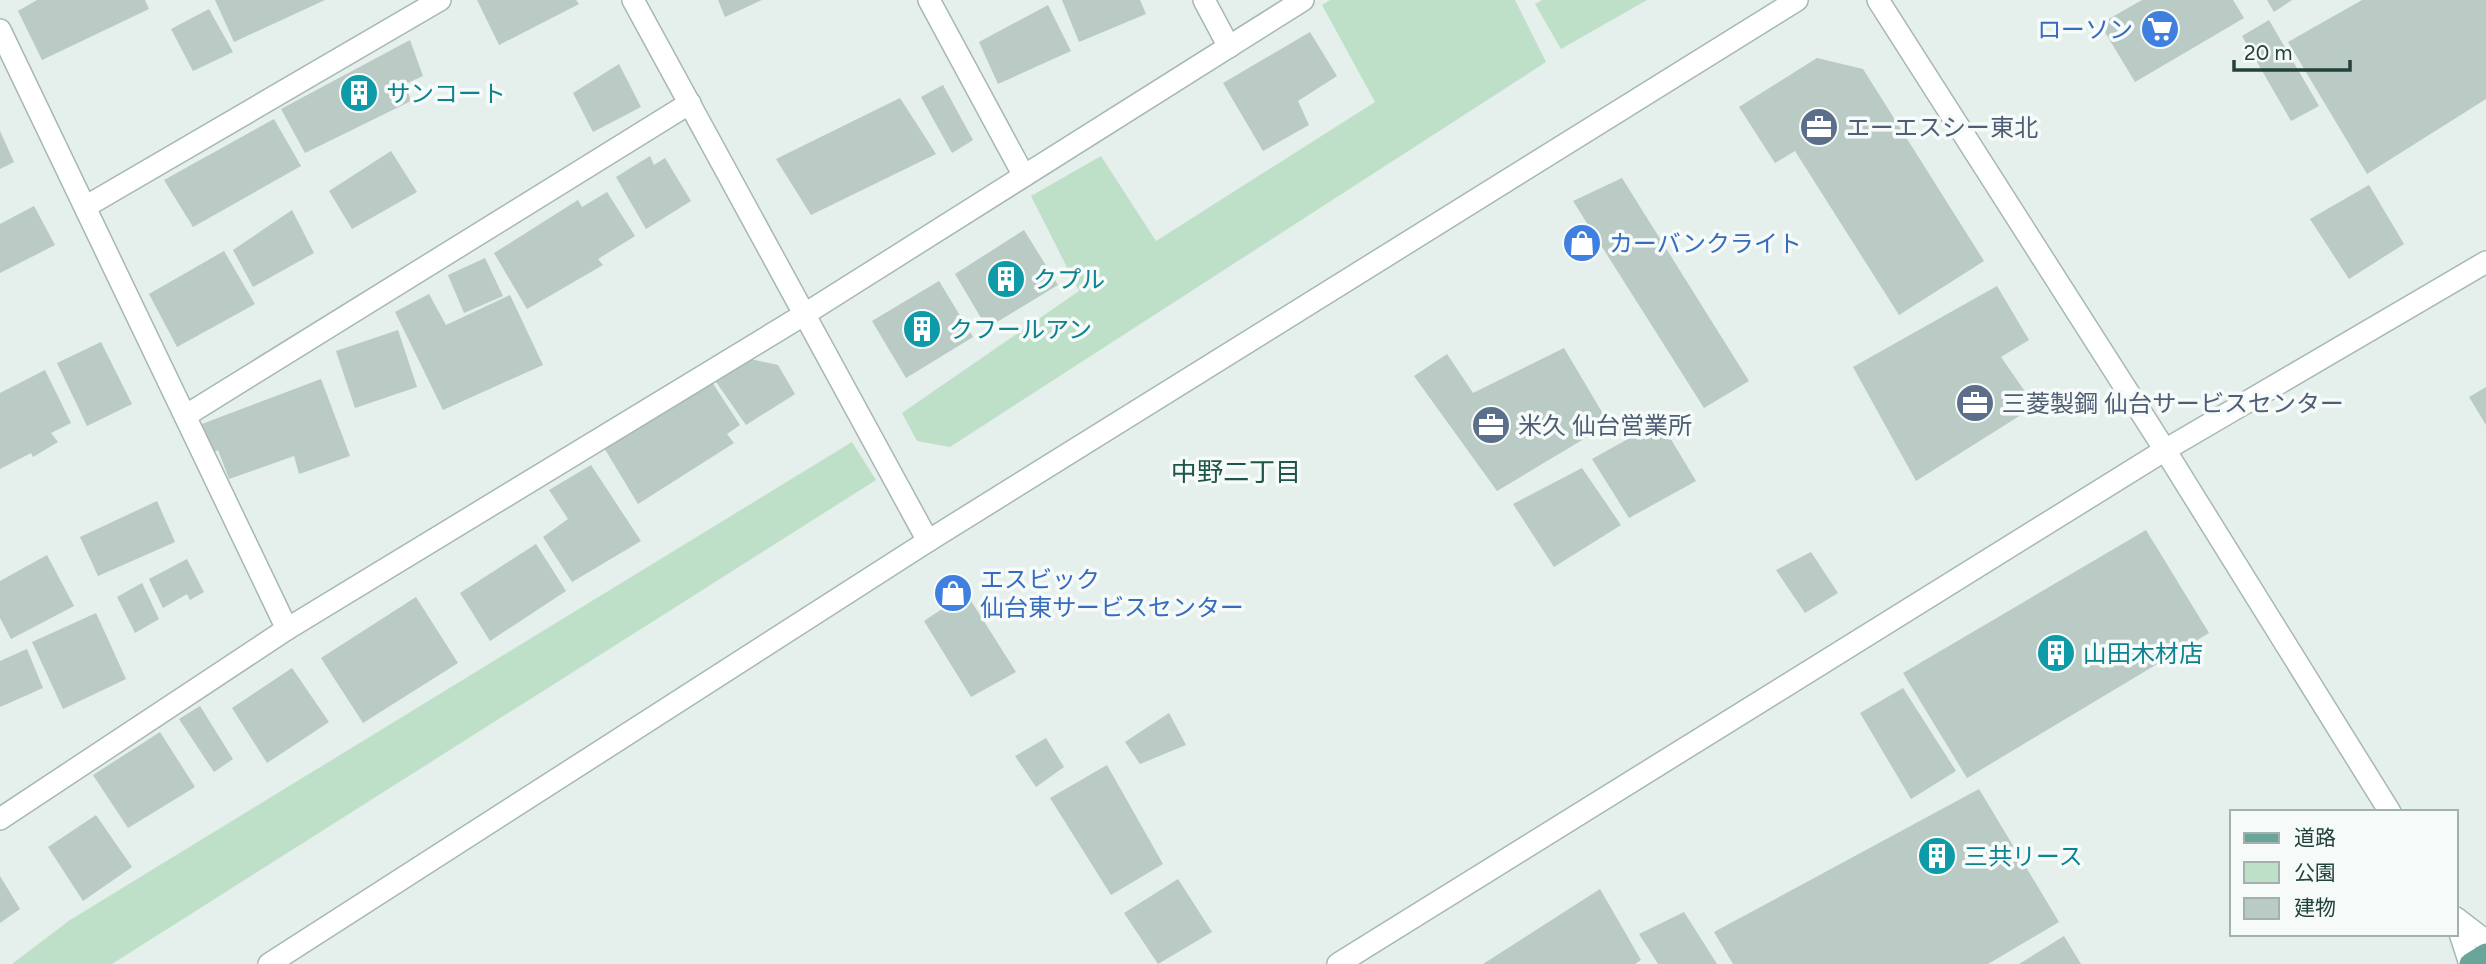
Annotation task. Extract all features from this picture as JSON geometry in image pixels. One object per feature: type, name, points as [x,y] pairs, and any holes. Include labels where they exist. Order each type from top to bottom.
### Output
[{"type":"main road","points":[[2470,964],[2486,954]]},
{"type":"street","points":[[85,207],[440,0]]},
{"type":"street","points":[[633,0],[928,541]]},
{"type":"street","points":[[929,0],[1024,176]]},
{"type":"street","points":[[1205,0],[1229,47]]},
{"type":"street","points":[[2,813],[286,629],[805,314],[1303,0]]},
{"type":"street","points":[[269,964],[928,541],[1797,0]]},
{"type":"street","points":[[1878,0],[2165,450],[2389,810]]},
{"type":"street","points":[[0,30],[286,629]]},
{"type":"street","points":[[185,416],[690,103]]},
{"type":"street","points":[[1338,964],[2165,450],[2486,262]]},
{"type":"street","points":[[2458,920],[2486,941]]},
{"type":"street","points":[[2458,925],[2470,964]]},
{"type":"green space","points":[[1330,0],[1515,0],[1546,62],[950,447],[917,441],[902,413],[1079,291],[1031,196],[1101,156],[1156,241],[1375,102],[1322,5]]},
{"type":"green space","points":[[1542,0],[1647,0],[1561,49],[1535,4]]},
{"type":"green space","points":[[852,442],[876,480],[112,964],[12,964],[70,920]]},
{"type":"building","points":[[37,0],[145,0],[149,9],[42,60],[18,11]]},
{"type":"building","points":[[215,0],[325,0],[234,42]]},
{"type":"building","points":[[477,0],[576,0],[579,4],[499,45]]},
{"type":"building","points":[[718,0],[762,0],[725,17]]},
{"type":"building","points":[[1062,0],[1140,0],[1146,14],[1079,42]]},
{"type":"building","points":[[2142,0],[2233,0],[2244,18],[2135,82],[2100,24]]},
{"type":"building","points":[[2267,0],[2292,0],[2274,12]]},
{"type":"building","points":[[2362,0],[2486,0],[2486,99],[2367,174],[2288,42]]},
{"type":"building","points":[[1048,5],[1071,51],[998,84],[979,42]]},
{"type":"building","points":[[209,9],[233,52],[193,71],[171,29]]},
{"type":"building","points":[[2269,20],[2319,106],[2291,121],[2242,36]]},
{"type":"building","points":[[1310,32],[1337,76],[1298,101],[1309,125],[1263,151],[1223,83]]},
{"type":"building","name":"サンコート","points":[[410,40],[423,76],[405,84],[411,101],[305,153],[281,109]]},
{"type":"building","points":[[1817,58],[1863,69],[1984,261],[1899,315],[1795,151],[1775,163],[1739,107]]},
{"type":"building","points":[[619,64],[641,107],[593,132],[573,93]]},
{"type":"building","points":[[943,85],[973,140],[952,153],[921,97]]},
{"type":"building","points":[[900,98],[936,154],[811,215],[776,159]]},
{"type":"building","points":[[274,119],[301,166],[193,227],[164,180]]},
{"type":"building","points":[[0,131],[14,162],[0,169]]},
{"type":"building","points":[[391,151],[417,192],[352,229],[329,191]]},
{"type":"building","points":[[650,156],[654,165],[665,158],[691,201],[646,229],[616,177]]},
{"type":"building","points":[[1622,178],[1749,381],[1704,408],[1573,201]]},
{"type":"building","points":[[2369,185],[2404,244],[2349,279],[2310,219]]},
{"type":"building","points":[[607,192],[635,236],[598,259],[603,265],[527,309],[494,253],[578,200],[582,207]]},
{"type":"building","points":[[34,206],[55,245],[0,273],[0,224]]},
{"type":"building","points":[[292,210],[314,253],[253,287],[233,250]]},
{"type":"building","name":"クプル","points":[[1024,230],[1058,285],[987,328],[955,274]]},
{"type":"building","points":[[224,251],[255,304],[177,347],[149,294]]},
{"type":"building","points":[[485,258],[503,296],[464,313],[448,275]]},
{"type":"building","name":"クフールアン","points":[[939,281],[973,337],[906,378],[872,321]]},
{"type":"building","points":[[1997,286],[2029,340],[2001,357],[2035,406],[1916,481],[1853,367]]},
{"type":"building","points":[[429,294],[446,325],[510,295],[543,365],[443,410],[395,312]]},
{"type":"building","points":[[398,330],[417,387],[355,408],[336,351]]},
{"type":"building","points":[[101,342],[132,404],[87,426],[57,363]]},
{"type":"building","points":[[1564,348],[1609,424],[1497,491],[1414,376],[1447,354],[1473,393]]},
{"type":"building","points":[[750,359],[778,365],[795,394],[746,425],[714,379]]},
{"type":"building","points":[[45,370],[71,423],[51,433],[58,442],[33,457],[31,453],[0,469],[0,393]]},
{"type":"building","points":[[321,379],[350,456],[299,474],[294,456],[229,479],[218,450],[212,453],[202,424]]},
{"type":"building","points":[[710,379],[740,425],[727,434],[734,443],[638,504],[603,446]]},
{"type":"building","points":[[2486,387],[2486,425],[2469,397]]},
{"type":"building","points":[[1660,421],[1696,481],[1629,518],[1592,459]]},
{"type":"building","points":[[591,465],[641,541],[572,582],[543,537],[568,519],[549,490]]},
{"type":"building","points":[[1582,468],[1621,525],[1554,567],[1513,504]]},
{"type":"building","points":[[157,501],[175,542],[98,576],[80,537]]},
{"type":"building","name":"山田木材店","points":[[2146,530],[2209,633],[1967,778],[1903,673]]},
{"type":"building","points":[[536,544],[566,591],[490,641],[460,593]]},
{"type":"building","points":[[1811,552],[1838,593],[1805,613],[1776,570]]},
{"type":"building","points":[[47,555],[74,606],[11,639],[0,618],[0,581]]},
{"type":"building","points":[[187,559],[204,592],[190,600],[187,594],[163,608],[149,579]]},
{"type":"building","points":[[142,583],[159,619],[135,633],[117,597]]},
{"type":"building","points":[[966,593],[1016,672],[971,697],[924,621]]},
{"type":"building","points":[[416,597],[458,663],[363,723],[321,658]]},
{"type":"building","points":[[96,613],[126,679],[63,709],[32,642]]},
{"type":"building","points":[[27,649],[43,688],[0,707],[0,661]]},
{"type":"building","points":[[292,668],[329,722],[267,763],[232,708]]},
{"type":"building","points":[[1903,688],[1956,771],[1911,799],[1860,713]]},
{"type":"building","points":[[200,706],[233,759],[214,772],[179,719]]},
{"type":"building","points":[[1169,713],[1186,745],[1140,764],[1125,742]]},
{"type":"building","points":[[160,732],[195,787],[128,828],[93,775]]},
{"type":"building","points":[[1046,738],[1064,767],[1036,787],[1015,756]]},
{"type":"building","points":[[1107,765],[1163,864],[1111,895],[1050,798]]},
{"type":"building","name":"三共リース","points":[[1979,789],[2059,922],[1988,964],[1733,964],[1714,932]]},
{"type":"building","points":[[96,815],[132,867],[83,901],[48,847]]},
{"type":"building","points":[[0,876],[20,909],[0,923]]},
{"type":"building","points":[[1178,879],[1212,932],[1158,964],[1124,913]]},
{"type":"building","points":[[1600,889],[1641,960],[1635,964],[1483,964]]},
{"type":"building","points":[[1684,912],[1717,964],[1658,964],[1639,934]]},
{"type":"building","points":[[2064,936],[2081,964],[2019,964]]},
{"type":"place","name":"ローソン","points":[[2160,29]]},
{"type":"place","name":"サンコート","points":[[359,93]]},
{"type":"place","name":"エーエスシー東北","points":[[1819,127]]},
{"type":"place","name":"カーバンクライト","points":[[1582,243]]},
{"type":"place","name":"クプル","points":[[1006,279]]},
{"type":"place","name":"クフールアン","points":[[922,329]]},
{"type":"place","name":"三菱製鋼 仙台サービスセンター","points":[[1975,403]]},
{"type":"place","name":"米久 仙台営業所","points":[[1491,425]]},
{"type":"place","name":"エスビック 仙台東サービスセンター","points":[[953,593]]},
{"type":"place","name":"山田木材店","points":[[2056,653]]},
{"type":"place","name":"三共リース","points":[[1937,856]]},
{"type":"district","name":"中野二丁目","points":[[1236,472]]}]
